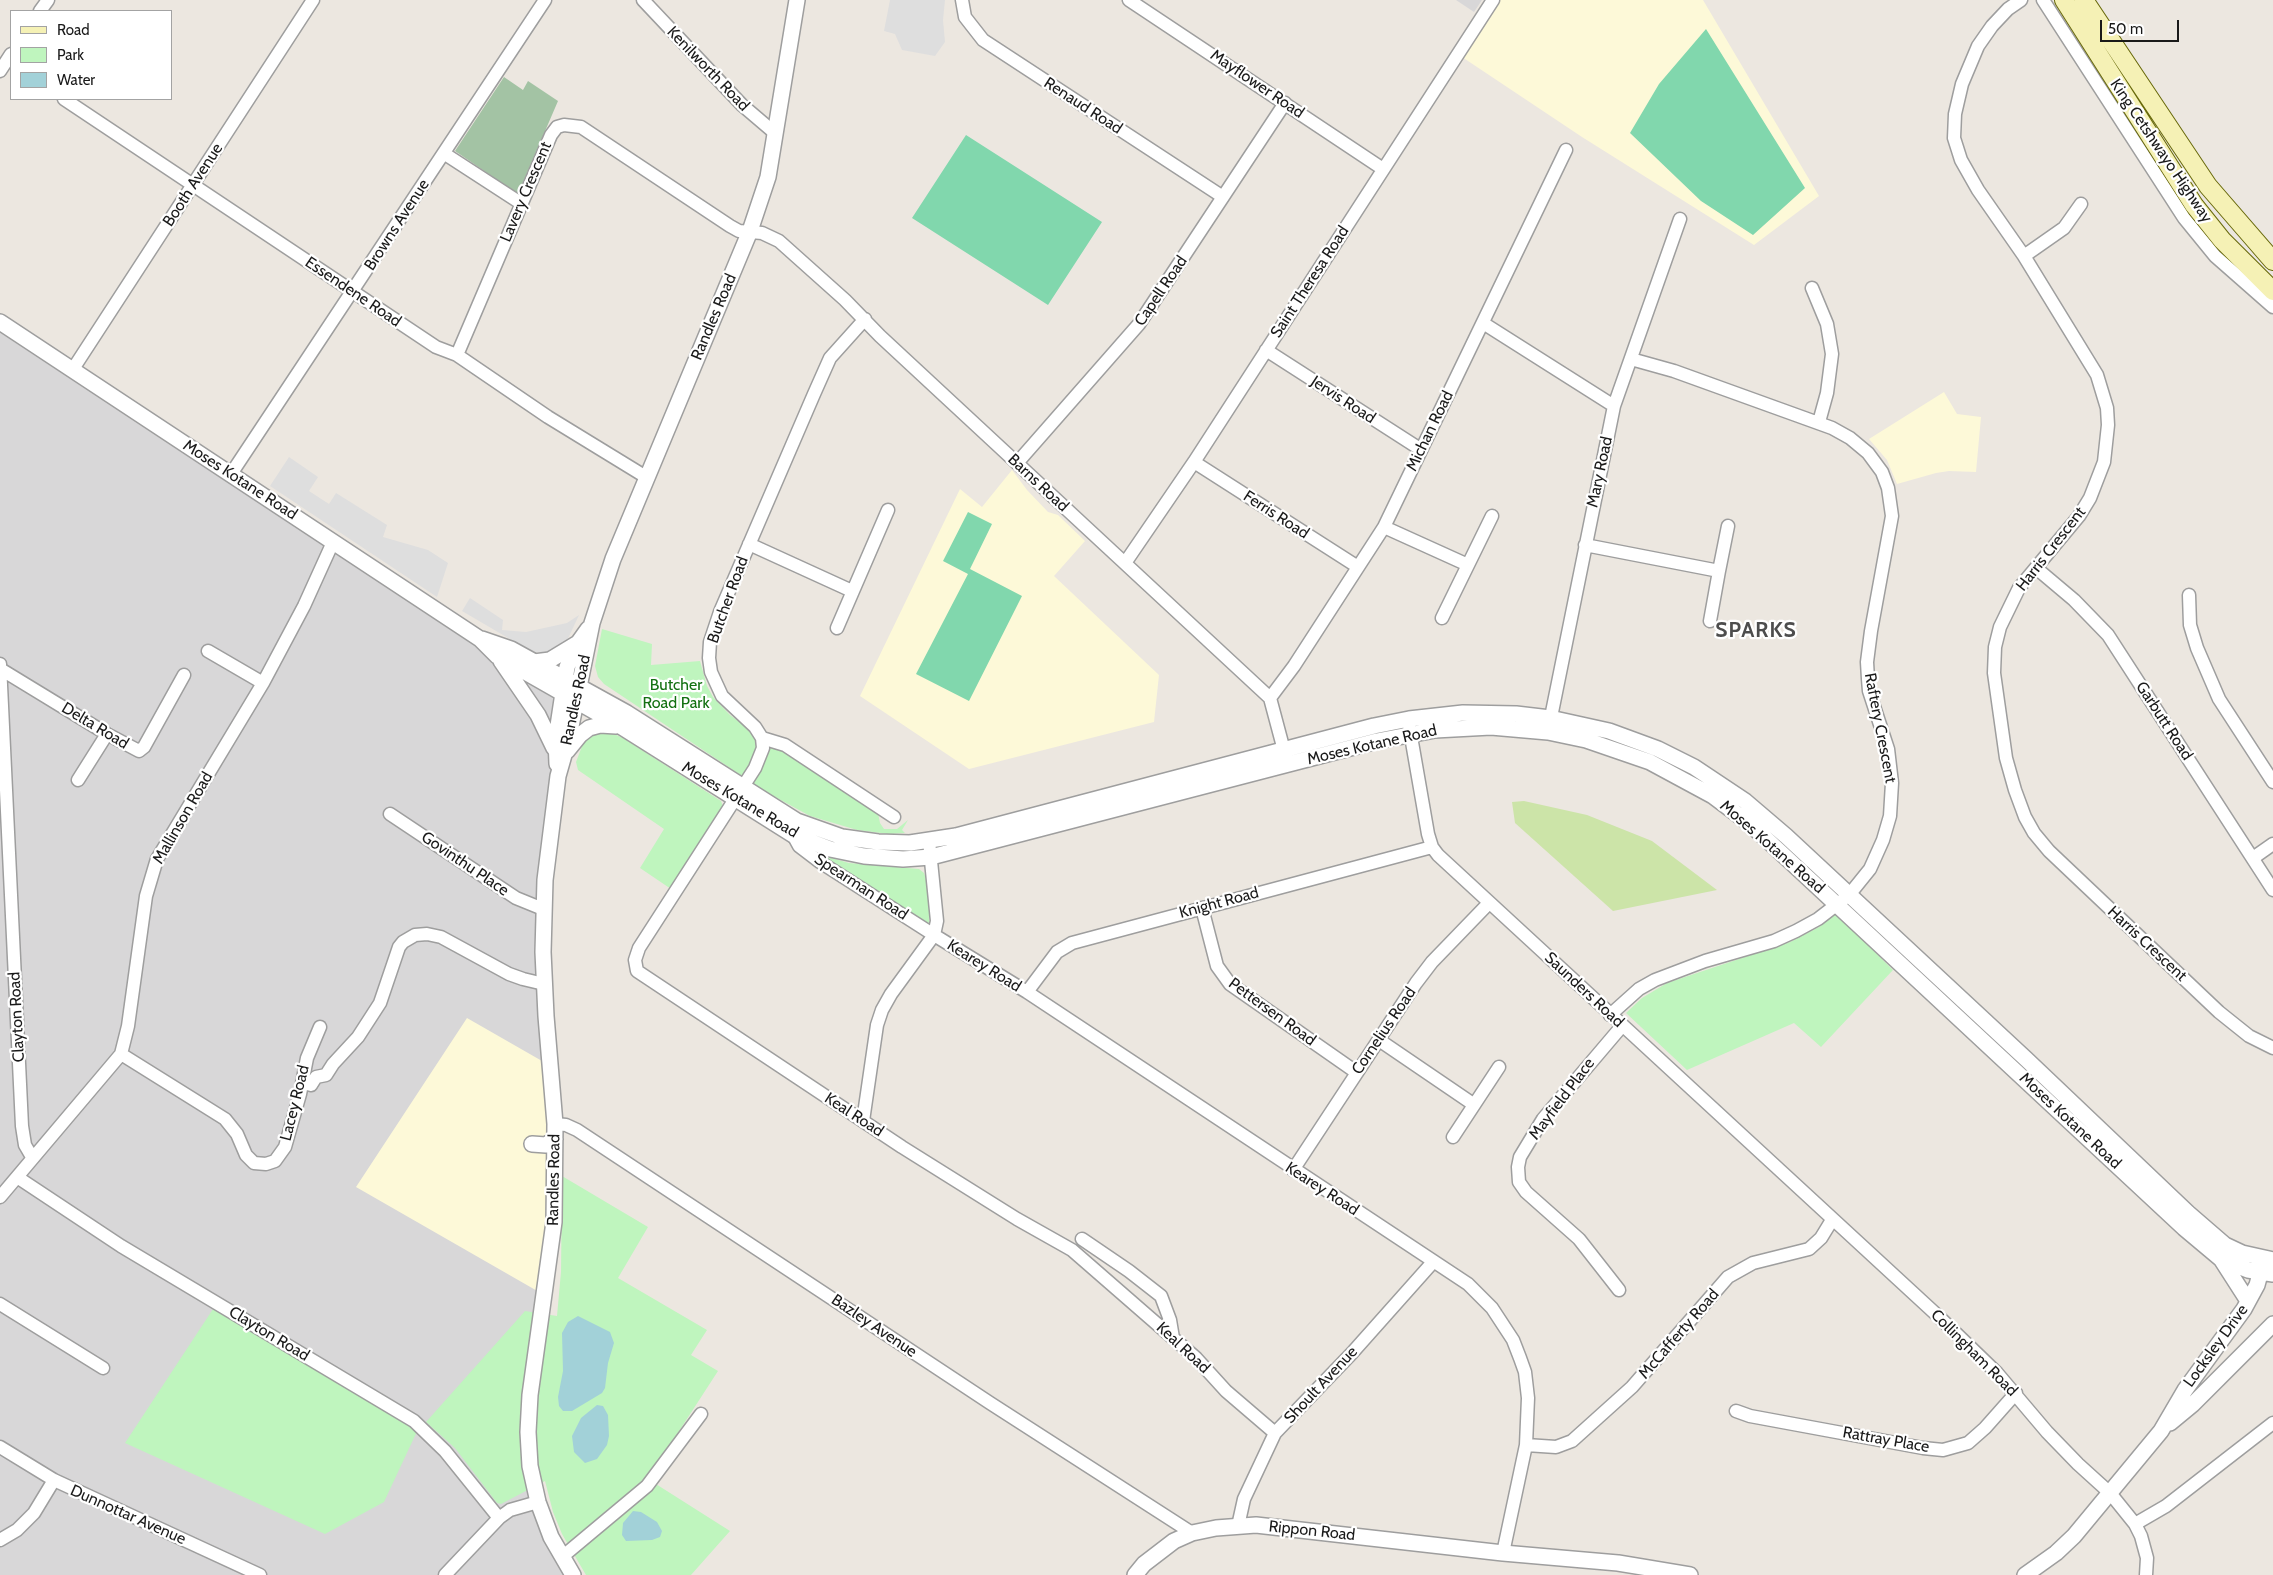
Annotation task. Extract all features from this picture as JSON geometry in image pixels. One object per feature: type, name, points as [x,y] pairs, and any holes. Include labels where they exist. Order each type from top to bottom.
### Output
[{"type":"main road","name":"King Cetshwayo Highway","points":[[2064,0],[2194,205],[2222,240],[2273,291]]},
{"type":"main road","name":"King Cetshwayo Highway","points":[[2084,0],[2208,186],[2273,260]]},
{"type":"street","name":"Booth Avenue","points":[[73,370],[313,0]]},
{"type":"street","name":"Browns Avenue","points":[[231,474],[445,154],[495,67],[545,0]]},
{"type":"street","name":"Kenilworth Road","points":[[643,0],[742,105],[776,134]]},
{"type":"street","name":"Randles Road","points":[[573,1575],[551,1537],[538,1502],[529,1453],[528,1421],[554,1222],[555,1124],[544,984],[543,910],[560,754],[576,702],[592,623],[613,559],[750,232],[768,177],[797,0]]},
{"type":"street","name":"Renaud Road","points":[[962,0],[964,17],[983,40],[1223,197]]},
{"type":"street","name":"Saint Theresa Road","points":[[1125,563],[1194,462],[1493,0]]},
{"type":"street","name":"Harris Crescent","points":[[2021,0],[1997,20],[1978,46],[1962,84],[1955,114],[1954,138],[1961,160],[1978,190],[2024,256],[2097,374],[2107,408],[2108,425],[2104,462],[2090,498],[2080,516],[2019,588],[2005,614],[1995,647],[1994,673],[2006,758],[2014,790],[2025,817],[2034,833],[2049,851],[2219,1012],[2249,1036],[2273,1048]]},
{"type":"street","points":[[2043,0],[2184,218],[2215,256],[2273,307]]},
{"type":"street","name":"Mayflower Road","points":[[1133,1],[1383,169]]},
{"type":"street","name":"Essendene Road","points":[[65,100],[436,346],[457,355],[548,417],[646,477]]},
{"type":"street","name":"Capell Road","points":[[1017,463],[1140,324],[1285,102]]},
{"type":"street","name":"Lavery Crescent","points":[[457,355],[551,135],[557,127],[573,124],[581,127],[730,226],[750,232]]},
{"type":"street","name":"Michan Road","points":[[1270,698],[1294,666],[1384,527],[1566,150]]},
{"type":"street","points":[[445,154],[522,204]]},
{"type":"street","points":[[2024,256],[2064,228],[2081,204]]},
{"type":"street","name":"Mary Road","points":[[1549,725],[1614,406],[1680,219]]},
{"type":"street","name":"Barns Road","points":[[750,232],[762,233],[779,241],[1270,698]]},
{"type":"street","points":[[1812,288],[1826,324],[1832,354],[1827,393],[1818,422]]},
{"type":"street","name":"Butcher Road","points":[[762,738],[755,727],[722,696],[710,672],[710,642],[749,544],[830,358],[865,319]]},
{"type":"street","name":"Moses Kotane Road","points":[[0,322],[480,639],[497,656],[739,794],[798,821],[842,837],[895,843],[929,841],[1286,758]]},
{"type":"street","points":[[1483,323],[1614,406]]},
{"type":"street","name":"Jervis Road","points":[[1266,350],[1420,450]]},
{"type":"street","name":"Raftery Crescent","points":[[1610,1015],[1639,989],[1655,980],[1705,961],[1774,941],[1818,919],[1843,900],[1864,877],[1877,855],[1887,828],[1892,800],[1891,766],[1888,749],[1869,691],[1867,662],[1892,516],[1891,503],[1882,472],[1868,453],[1850,438],[1818,422],[1631,359]]},
{"type":"street","name":"Ferris Road","points":[[1194,462],[1358,567]]},
{"type":"street","points":[[837,628],[888,510]]},
{"type":"street","points":[[1442,618],[1492,516]]},
{"type":"street","points":[[1710,621],[1728,526]]},
{"type":"street","points":[[1384,527],[1468,565]]},
{"type":"street","name":"Mallinson Road","points":[[0,1197],[121,1054],[128,1026],[146,896],[154,868],[263,683],[304,606],[333,542]]},
{"type":"street","points":[[749,544],[852,591]]},
{"type":"street","points":[[1585,545],[1718,571]]},
{"type":"street","name":"Garbutt Road","points":[[2036,568],[2074,600],[2108,635],[2273,890]]},
{"type":"street","points":[[2189,595],[2190,625],[2197,648],[2218,698],[2273,782]]},
{"type":"street","name":"Randles Road","points":[[560,754],[556,739],[567,668],[578,643],[592,623]]},
{"type":"street","name":"Moses Kotane Road","points":[[480,639],[502,645],[652,728],[793,835],[830,849],[864,856],[904,859],[931,857],[1286,758],[1410,726],[1439,715],[1490,712],[1549,725],[1609,731],[1658,749],[1694,767],[1751,806],[1843,900],[2054,1097],[2184,1228],[2221,1259],[2268,1267]]},
{"type":"street","points":[[534,662],[550,660],[578,643]]},
{"type":"street","points":[[208,651],[263,683]]},
{"type":"street","points":[[497,656],[541,720],[560,754],[589,728],[600,725],[620,726]]},
{"type":"street","name":"Clayton Road","points":[[1,667],[4,860],[22,1132],[24,1145],[32,1157]]},
{"type":"street","name":"Delta Road","points":[[1,667],[107,734],[135,749],[141,750],[184,675]]},
{"type":"street","points":[[1270,698],[1286,758]]},
{"type":"street","name":"Saunders Road","points":[[1410,726],[1424,819],[1432,847],[1444,863],[1832,1220]]},
{"type":"street","points":[[78,780],[107,734]]},
{"type":"street","points":[[762,738],[785,745],[894,816]]},
{"type":"street","name":"Keal Road","points":[[762,738],[763,748],[759,761],[638,948],[635,960],[637,971],[863,1121],[1017,1219],[1072,1250],[1196,1358],[1230,1394],[1275,1433]]},
{"type":"street","name":"Govinthu Place","points":[[390,814],[516,898],[543,910]]},
{"type":"street","name":"Spearman Road","points":[[793,835],[800,846],[820,862],[934,935]]},
{"type":"street","name":"Kearey Road","points":[[863,1121],[877,1025],[882,1010],[891,994],[934,935],[937,921],[929,841]]},
{"type":"street","points":[[2253,858],[2273,844]]},
{"type":"street","name":"Knight Road","points":[[1027,992],[1057,952],[1072,943],[1432,847]]},
{"type":"street","name":"Cornelius Road","points":[[1293,1170],[1356,1072],[1432,962],[1488,902]]},
{"type":"street","name":"Pettersen Road","points":[[1202,908],[1217,966],[1230,984],[1356,1072]]},
{"type":"street","points":[[303,1083],[311,1085],[316,1077],[326,1075],[333,1064],[358,1037],[380,1003],[399,947],[402,942],[415,935],[427,934],[441,937],[509,974],[544,984]]},
{"type":"street","name":"Kearey Road","points":[[934,935],[1027,992],[1293,1170],[1468,1284],[1492,1308],[1513,1340],[1525,1372],[1528,1405],[1526,1445],[1503,1553]]},
{"type":"street","name":"Lacey Road","points":[[121,1054],[230,1123],[246,1156],[254,1163],[259,1164],[276,1161],[284,1147],[303,1083],[307,1058],[320,1026]]},
{"type":"street","name":"Mayfield Place","points":[[1619,1290],[1579,1239],[1526,1192],[1519,1182],[1518,1167],[1520,1158],[1543,1119],[1622,1026]]},
{"type":"street","points":[[1379,1040],[1473,1104]]},
{"type":"street","points":[[1453,1137],[1499,1067]]},
{"type":"street","name":"Moses Kotane Road","points":[[2054,1097],[2225,1245],[2268,1267]]},
{"type":"street","name":"Bazley Avenue","points":[[555,1124],[566,1125],[577,1130],[990,1403],[1192,1533]]},
{"type":"street","points":[[532,1144],[546,1145],[555,1139]]},
{"type":"street","name":"Clayton Road","points":[[17,1177],[121,1246],[414,1421],[445,1451],[499,1518]]},
{"type":"street","name":"Collingham Road","points":[[1832,1220],[1938,1316],[2016,1394],[2047,1432],[2078,1464],[2110,1493],[2135,1524],[2141,1536],[2147,1558],[2146,1575]]},
{"type":"street","name":"McCafferty Road","points":[[1526,1445],[1556,1447],[1572,1441],[1632,1387],[1728,1277],[1752,1263],[1809,1249],[1821,1238],[1832,1220]]},
{"type":"street","points":[[1082,1239],[1129,1271],[1161,1296],[1170,1320],[1173,1338]]},
{"type":"street","points":[[2221,1259],[2248,1301]]},
{"type":"street","name":"Shoult Avenue","points":[[1238,1526],[1244,1499],[1275,1433],[1352,1353],[1433,1262]]},
{"type":"street","name":"Locksley Drive","points":[[2025,1575],[2056,1553],[2074,1536],[2161,1431],[2184,1390],[2230,1330],[2268,1267]]},
{"type":"street","points":[[0,1304],[103,1368]]},
{"type":"street","name":"Locksley Drive","points":[[2161,1431],[2193,1404],[2273,1324]]},
{"type":"street","name":"Rattray Place","points":[[1736,1411],[1758,1418],[1943,1450],[1968,1443],[1985,1428],[2016,1394]]},
{"type":"street","points":[[562,1557],[647,1486],[701,1414]]},
{"type":"street","points":[[2135,1524],[2166,1506],[2273,1423]]},
{"type":"street","name":"Dunnottar Avenue","points":[[0,1447],[54,1480],[260,1575]]},
{"type":"street","points":[[0,1540],[17,1530],[34,1513],[54,1480]]},
{"type":"street","points":[[445,1575],[499,1518],[510,1510],[538,1502]]},
{"type":"street","name":"Rippon Road","points":[[1134,1575],[1144,1564],[1174,1541],[1192,1533],[1238,1526],[1289,1528],[1503,1553]]},
{"type":"street","points":[[1503,1553],[1618,1563],[1690,1575]]},
{"type":"shaded area","points":[[890,0],[945,0],[943,20],[945,42],[935,56],[902,50],[895,34],[884,31]]},
{"type":"shaded area","points":[[1456,0],[1482,0],[1474,12]]},
{"type":"shaded area","points":[[1499,0],[1703,0],[1819,196],[1754,245],[1582,137],[1462,57]]},
{"type":"shaded area","points":[[0,329],[561,698],[548,863],[538,1496],[572,1575],[0,1575]]},
{"type":"shaded area","points":[[1944,392],[1957,414],[1981,417],[1976,472],[1949,471],[1897,484],[1887,460],[1869,439]]},
{"type":"shaded area","points":[[289,457],[318,477],[309,491],[329,504],[336,493],[387,525],[383,537],[428,550],[448,563],[437,597],[270,486]]},
{"type":"shaded area","points":[[1012,470],[1027,490],[1048,512],[1058,515],[1085,541],[1054,576],[1159,675],[1154,722],[969,769],[860,696],[960,489],[982,507]]},
{"type":"shaded area","points":[[470,598],[503,620],[502,630],[526,632],[567,623],[579,615],[565,645],[548,653],[532,652],[462,611]]},
{"type":"shaded area","points":[[467,1018],[549,1065],[546,1296],[356,1187]]},
{"type":"green space","points":[[1706,29],[1805,188],[1753,235],[1701,201],[1630,133],[1659,84]]},
{"type":"green space","points":[[504,77],[523,90],[528,81],[558,101],[518,194],[455,151]]},
{"type":"green space","points":[[966,135],[1102,222],[1048,305],[912,218]]},
{"type":"green space","points":[[968,512],[992,524],[970,569],[1022,596],[969,701],[916,674],[968,574],[943,561]]},
{"type":"green space","name":"Butcher Road Park","points":[[602,629],[652,644],[651,665],[700,661],[707,686],[713,697],[730,715],[772,746],[779,746],[878,813],[880,823],[884,829],[897,829],[908,820],[902,830],[905,833],[889,834],[857,830],[810,816],[766,792],[604,684],[598,677],[595,666]]},
{"type":"green space","points":[[602,732],[623,738],[721,801],[724,809],[671,889],[640,868],[664,829],[578,770],[576,762],[584,741],[592,735]]},
{"type":"green space","points":[[1524,801],[1587,815],[1652,841],[1717,890],[1613,911],[1515,823],[1512,802]]},
{"type":"green space","points":[[811,852],[849,863],[919,869],[924,873],[926,879],[930,905],[929,923],[926,922]]},
{"type":"green space","points":[[1836,913],[1893,970],[1821,1047],[1794,1023],[1687,1070],[1626,1013],[1642,998],[1667,983],[1790,942],[1819,927]]},
{"type":"green space","points":[[562,1176],[648,1227],[618,1278],[707,1330],[691,1355],[718,1371],[648,1479],[730,1531],[691,1575],[586,1575],[562,1534],[553,1512],[545,1481],[501,1504],[497,1503],[455,1448],[426,1422],[525,1311],[557,1316],[561,1272]]},
{"type":"green space","points":[[215,1306],[420,1425],[384,1502],[325,1534],[125,1443]]},
{"type":"water","points":[[578,1316],[610,1332],[614,1343],[608,1363],[605,1388],[602,1393],[572,1411],[563,1411],[559,1406],[558,1397],[563,1371],[562,1333],[568,1322]]},
{"type":"water","points":[[597,1405],[603,1406],[608,1415],[609,1436],[607,1445],[597,1459],[585,1463],[574,1452],[572,1436],[581,1418]]},
{"type":"water","points":[[633,1511],[641,1512],[657,1522],[662,1531],[660,1537],[652,1540],[626,1541],[622,1535],[623,1523]]},
{"type":"district","name":"SPARKS","points":[[1756,631]]}]
